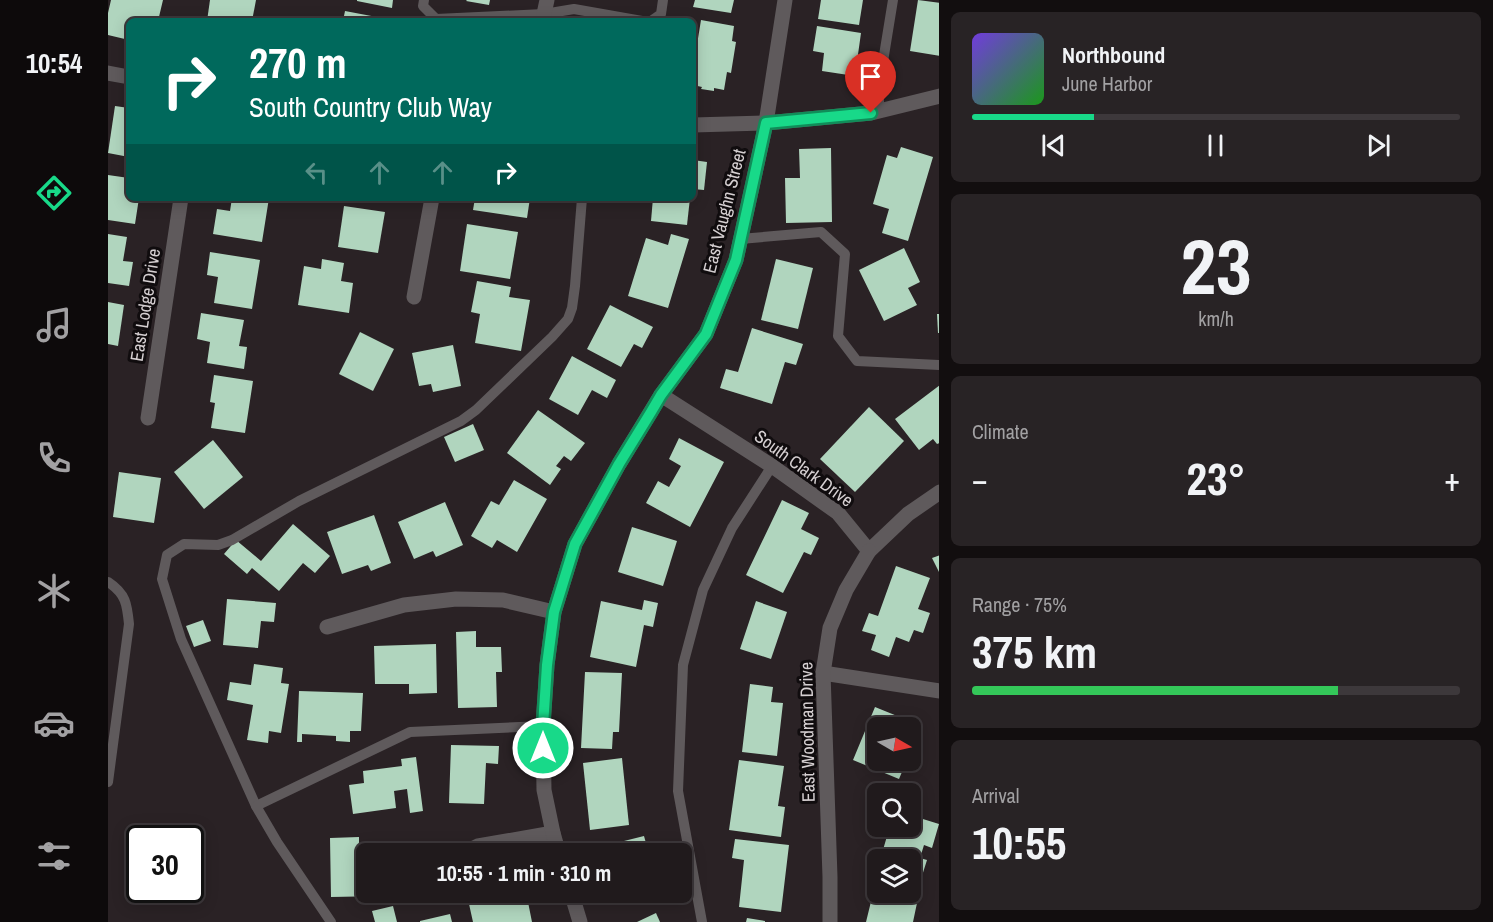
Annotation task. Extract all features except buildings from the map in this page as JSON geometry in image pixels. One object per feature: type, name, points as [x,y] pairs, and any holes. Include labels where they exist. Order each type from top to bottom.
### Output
[{"type":"street","name":"East Vaughn Street","points":[[556,843],[544,790],[543,726],[547,665],[554,612],[575,544],[619,464],[661,395],[706,334],[736,260],[766,123],[785,0]]},
{"type":"street","points":[[108,73],[126,76]]},
{"type":"street","points":[[696,125],[766,123],[879,111],[939,96]]},
{"type":"street","name":"East Lodge Drive","points":[[148,418],[181,201]]},
{"type":"street","points":[[414,297],[431,201]]},
{"type":"street","name":"South Clark Drive","points":[[661,395],[772,466],[838,513],[869,551]]},
{"type":"street","points":[[869,551],[908,514],[939,492]]},
{"type":"street","name":"East Woodman Drive","points":[[830,922],[823,673],[830,628],[846,590],[869,551]]},
{"type":"street","points":[[327,627],[404,605],[456,599],[503,600],[554,612]]},
{"type":"street","points":[[823,673],[939,687]]},
{"type":"street","points":[[495,843],[553,833]]},
{"type":"street","points":[[574,903],[580,922]]},
{"type":"lane","points":[[424,0],[423,6],[435,18]]},
{"type":"lane","points":[[655,18],[661,14],[663,0]]},
{"type":"lane","points":[[879,111],[879,86],[893,0]]},
{"type":"lane","points":[[445,18],[545,7],[574,9],[625,18]]},
{"type":"lane","points":[[331,922],[256,806],[181,639],[162,579],[167,555],[184,544],[218,545],[232,540],[299,501],[461,421],[476,410],[568,319],[575,286],[582,201]]},
{"type":"lane","points":[[740,239],[821,232],[845,254],[838,336],[857,361],[939,365]]},
{"type":"lane","points":[[702,922],[678,791],[683,665],[703,590],[732,528],[772,466]]},
{"type":"lane","points":[[108,582],[118,589],[126,603],[129,624],[108,782]]},
{"type":"lane","points":[[256,806],[410,732],[543,726]]},
{"type":"route","points":[[543,748],[547,665],[554,612],[575,544],[619,464],[661,395],[706,334],[736,260],[766,123],[871,113]]}]
